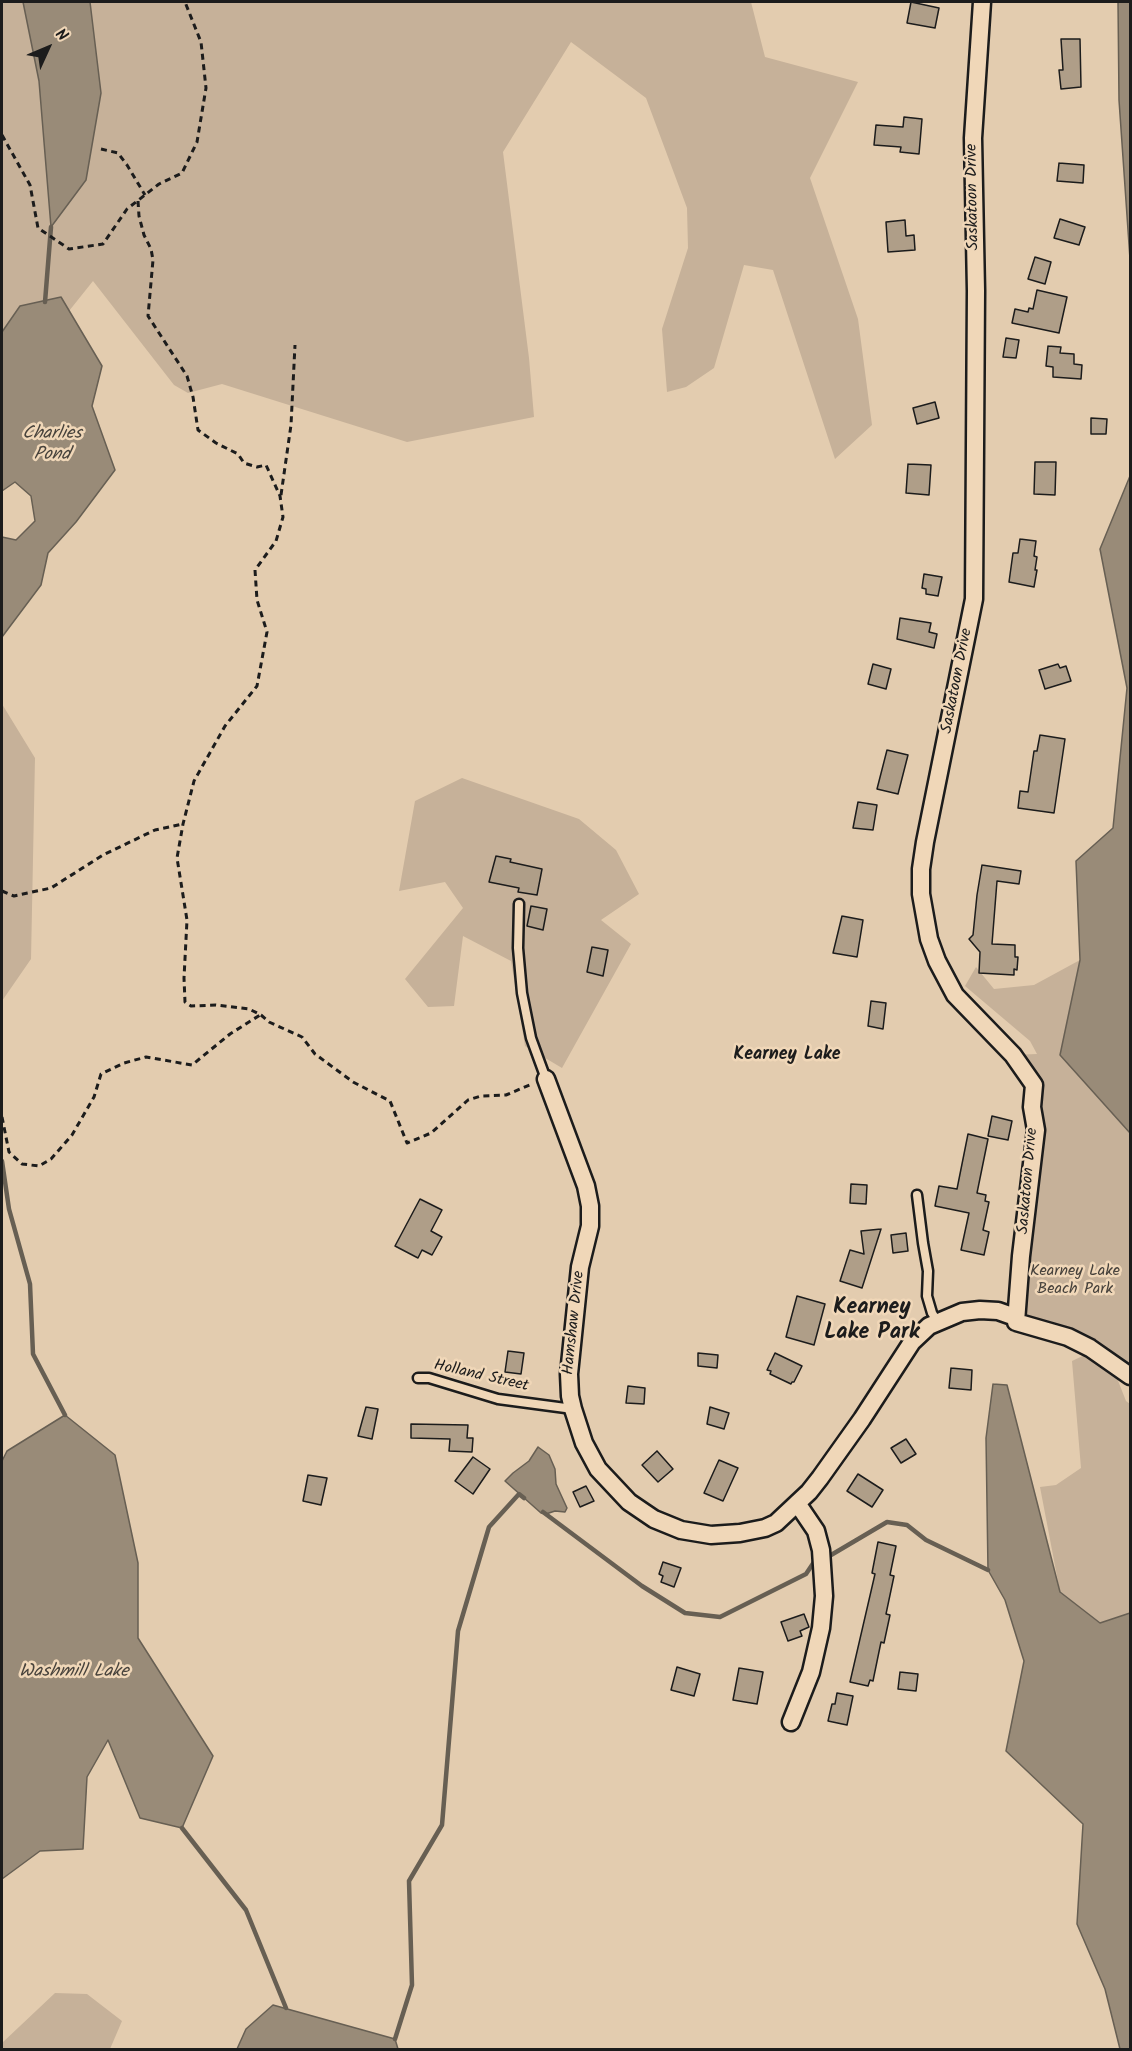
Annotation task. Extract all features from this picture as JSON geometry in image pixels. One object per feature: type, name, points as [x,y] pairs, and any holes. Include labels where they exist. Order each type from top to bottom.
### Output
[{"type":"street","name":"Saskatoon Drive","points":[[982,2],[973,138],[976,291],[974,599],[925,842],[921,869],[921,894],[929,939],[937,961],[955,995],[1013,1054],[1034,1085],[1032,1107],[1036,1130],[1021,1256],[1016,1322]]},
{"type":"street","name":"Hamshaw Drive","points":[[546,1079],[586,1186],[590,1206],[590,1226],[580,1267],[569,1374],[573,1409],[584,1443],[598,1469],[629,1502],[667,1525],[703,1534],[740,1533],[765,1528],[776,1523],[809,1492],[838,1453],[912,1342],[924,1329],[937,1321],[962,1312],[998,1311],[1015,1317],[1016,1322],[1068,1337],[1090,1348],[1131,1376]]},
{"type":"street","points":[[791,1722],[811,1672],[824,1596],[816,1531],[797,1503]]},
{"type":"lane","name":"Hamshaw Drive","points":[[519,904],[518,948],[522,993],[531,1038],[546,1079]]},
{"type":"lane","points":[[917,1196],[922,1243],[928,1271],[927,1296],[937,1321]]},
{"type":"lane","name":"Holland Street","points":[[418,1378],[429,1378],[498,1399],[573,1409]]},
{"type":"path","points":[[2,135],[30,184],[39,228],[69,249],[103,244],[127,210],[159,184],[182,173],[197,142],[206,87],[201,42],[185,2]]},
{"type":"path","points":[[101,149],[118,153],[145,195]]},
{"type":"path","points":[[138,201],[139,216],[153,260],[148,316],[187,376],[198,430],[216,443],[238,454],[244,463],[257,467],[266,465],[280,496],[283,517],[276,541],[255,570],[257,600],[267,632],[257,686],[225,726],[194,781],[183,824],[177,858],[187,920],[185,1002],[191,1006],[216,1005],[249,1009],[261,1014],[269,1022],[302,1038],[315,1054],[353,1082],[390,1101],[407,1143],[431,1133],[468,1100],[481,1096],[506,1095],[546,1079]]},
{"type":"path","points":[[280,496],[291,425],[295,345]]},
{"type":"path","points":[[2,891],[14,896],[51,888],[103,855],[155,830],[183,824]]},
{"type":"path","points":[[2,1117],[9,1152],[22,1164],[39,1166],[51,1159],[72,1135],[94,1097],[101,1074],[124,1063],[146,1057],[192,1065],[230,1034],[261,1014]]},
{"type":"green space","points":[[2,2],[23,2],[39,81],[51,226],[86,180],[101,93],[90,2],[751,2],[765,57],[858,82],[810,178],[858,319],[872,425],[835,459],[773,270],[744,265],[714,368],[686,387],[667,392],[662,329],[688,248],[687,208],[646,98],[571,42],[503,152],[529,358],[534,417],[407,442],[222,384],[188,393],[174,385],[93,281],[69,311],[61,297],[20,306],[2,332]]},
{"type":"green space","points":[[2,704],[35,758],[31,959],[2,1001]]},
{"type":"green space","points":[[462,778],[579,819],[616,850],[639,894],[601,920],[631,944],[562,1068],[525,1046],[511,961],[463,936],[454,1006],[428,1007],[405,979],[463,908],[445,882],[399,891],[415,801]]},
{"type":"green space","name":"Kearney Lake Beach Park","points":[[1080,960],[1060,1055],[1130,1133],[1130,1376],[1105,1360],[1016,1322],[1032,1107],[1023,1071],[1013,1055],[1037,1054],[1030,1041],[965,986],[976,967],[994,989],[1034,985]]},
{"type":"green space","points":[[1089,1353],[1113,1368],[1126,1401],[1130,1404],[1130,1613],[1100,1623],[1060,1592],[1040,1487],[1056,1485],[1081,1468],[1072,1361]]},
{"type":"green space","points":[[55,1993],[87,1994],[122,2021],[110,2049],[2,2049],[2,2043]]},
{"type":"water","points":[[23,2],[90,2],[101,93],[86,180],[51,227],[39,81]]},
{"type":"water","points":[[1118,2],[1130,2],[1130,259],[1119,100]]},
{"type":"water","name":"Charlies Pond","points":[[61,297],[102,366],[92,406],[115,470],[76,522],[48,553],[41,585],[2,637],[2,537],[16,540],[35,521],[31,496],[15,482],[2,491],[2,332],[20,306]]},
{"type":"water","points":[[1130,476],[1130,1133],[1060,1055],[1080,960],[1076,861],[1113,828],[1127,688],[1100,549]]},
{"type":"water","points":[[993,1384],[1007,1385],[1060,1592],[1100,1623],[1130,1613],[1130,2049],[1120,2049],[1105,1989],[1077,1924],[1083,1824],[1006,1751],[1024,1661],[1005,1600],[988,1570],[986,1438]]},
{"type":"water","name":"Washmill Lake","points":[[65,1415],[115,1455],[138,1563],[138,1638],[213,1756],[182,1828],[140,1818],[108,1740],[87,1777],[83,1849],[40,1851],[2,1879],[2,1461],[7,1451]]},
{"type":"water","points":[[538,1447],[549,1455],[555,1469],[556,1484],[567,1508],[565,1512],[541,1513],[505,1481],[529,1461]]},
{"type":"water","points":[[273,2005],[395,2039],[398,2049],[237,2049],[246,2029]]},
{"type":"building","points":[[911,2],[939,8],[935,28],[907,23]]},
{"type":"building","points":[[1061,39],[1080,39],[1081,87],[1061,89],[1059,70],[1063,70]]},
{"type":"building","points":[[904,117],[922,119],[919,154],[900,152],[901,147],[874,145],[876,125],[903,127]]},
{"type":"building","points":[[1059,163],[1084,165],[1083,183],[1057,181]]},
{"type":"building","points":[[1060,219],[1085,227],[1079,245],[1054,238]]},
{"type":"building","points":[[905,220],[906,236],[914,235],[915,250],[888,252],[886,222]]},
{"type":"building","points":[[1035,257],[1051,262],[1045,284],[1028,279]]},
{"type":"building","points":[[1037,290],[1067,297],[1059,333],[1012,323],[1015,309],[1028,312],[1029,308],[1033,309]]},
{"type":"building","points":[[1006,338],[1019,340],[1016,358],[1003,357]]},
{"type":"building","points":[[1048,346],[1061,347],[1060,353],[1074,354],[1074,364],[1082,365],[1081,379],[1053,377],[1053,367],[1046,366]]},
{"type":"building","points":[[935,402],[939,418],[917,424],[913,408]]},
{"type":"building","points":[[1091,418],[1107,419],[1106,434],[1091,434]]},
{"type":"building","points":[[1035,462],[1056,462],[1055,495],[1034,494]]},
{"type":"building","points":[[908,464],[931,465],[929,495],[906,493]]},
{"type":"building","points":[[1020,539],[1036,541],[1034,556],[1037,557],[1035,570],[1037,570],[1034,587],[1009,582],[1013,553],[1018,553]]},
{"type":"building","points":[[924,574],[942,577],[938,596],[926,594],[926,589],[922,588]]},
{"type":"building","points":[[900,618],[931,623],[929,632],[937,634],[934,648],[897,639]]},
{"type":"building","points":[[873,664],[891,669],[886,689],[868,684]]},
{"type":"building","points":[[1058,664],[1060,668],[1066,666],[1071,681],[1045,689],[1039,670]]},
{"type":"building","points":[[1040,735],[1065,739],[1054,813],[1018,808],[1020,791],[1028,792],[1034,751],[1037,751]]},
{"type":"building","points":[[887,750],[908,755],[898,794],[877,789]]},
{"type":"building","points":[[858,802],[877,805],[873,830],[853,828]]},
{"type":"building","points":[[496,856],[511,859],[510,862],[542,869],[537,895],[518,892],[519,888],[489,882]]},
{"type":"building","points":[[982,865],[1021,871],[1019,884],[997,881],[992,944],[1015,945],[1015,957],[1018,957],[1017,970],[1014,969],[1014,975],[979,973],[980,952],[969,939],[973,935]]},
{"type":"building","points":[[531,906],[547,909],[543,930],[527,926]]},
{"type":"building","points":[[842,916],[863,920],[857,957],[833,953]]},
{"type":"building","points":[[592,947],[608,950],[603,976],[587,972]]},
{"type":"building","points":[[871,1001],[886,1003],[883,1029],[868,1026]]},
{"type":"building","points":[[992,1116],[1012,1121],[1008,1140],[988,1136]]},
{"type":"building","points":[[968,1134],[988,1139],[977,1193],[986,1195],[985,1201],[989,1202],[983,1230],[989,1232],[984,1255],[961,1250],[969,1213],[935,1206],[939,1186],[957,1189]]},
{"type":"building","points":[[851,1184],[867,1185],[866,1204],[850,1203]]},
{"type":"building","points":[[420,1199],[442,1210],[431,1231],[442,1237],[432,1255],[422,1250],[418,1258],[395,1246]]},
{"type":"building","points":[[881,1229],[862,1288],[840,1281],[850,1250],[864,1254],[861,1231]]},
{"type":"building","points":[[906,1233],[908,1251],[893,1253],[891,1235]]},
{"type":"building","points":[[797,1296],[825,1304],[814,1345],[786,1337]]},
{"type":"building","points":[[508,1351],[524,1353],[521,1374],[505,1372]]},
{"type":"building","points":[[698,1353],[718,1355],[717,1368],[698,1366]]},
{"type":"building","points":[[775,1353],[802,1366],[791,1384],[770,1374],[771,1371],[767,1370]]},
{"type":"building","points":[[951,1368],[972,1370],[971,1390],[949,1388]]},
{"type":"building","points":[[628,1386],[645,1388],[644,1404],[626,1403]]},
{"type":"building","points":[[366,1407],[378,1409],[372,1439],[358,1436]]},
{"type":"building","points":[[710,1407],[729,1413],[724,1429],[707,1424]]},
{"type":"building","points":[[411,1424],[468,1425],[467,1438],[473,1438],[472,1452],[449,1451],[450,1439],[411,1438]]},
{"type":"building","points":[[906,1439],[916,1454],[901,1463],[891,1448]]},
{"type":"building","points":[[657,1451],[673,1469],[658,1482],[642,1465]]},
{"type":"building","points":[[473,1457],[490,1469],[473,1494],[455,1481]]},
{"type":"building","points":[[719,1460],[738,1468],[723,1501],[704,1493]]},
{"type":"building","points":[[858,1474],[883,1490],[872,1507],[847,1491]]},
{"type":"building","points":[[308,1475],[327,1478],[321,1505],[303,1501]]},
{"type":"building","points":[[586,1486],[594,1501],[580,1507],[573,1492]]},
{"type":"building","points":[[878,1542],[896,1546],[890,1575],[894,1576],[886,1614],[890,1615],[884,1643],[881,1642],[873,1681],[870,1680],[868,1686],[850,1682],[875,1574],[872,1573]]},
{"type":"building","points":[[663,1562],[681,1568],[674,1587],[661,1582],[663,1576],[659,1574]]},
{"type":"building","points":[[804,1614],[809,1627],[800,1631],[802,1636],[788,1641],[781,1622]]},
{"type":"building","points":[[677,1667],[700,1674],[694,1696],[671,1690]]},
{"type":"building","points":[[739,1668],[763,1672],[757,1704],[733,1700]]},
{"type":"building","points":[[900,1672],[918,1674],[916,1691],[898,1689]]},
{"type":"building","points":[[837,1693],[853,1696],[847,1725],[828,1721]]},
{"type":"waterway","points":[[45,302],[51,227]]},
{"type":"waterway","points":[[2,1161],[9,1209],[30,1284],[33,1354],[65,1415]]},
{"type":"waterway","points":[[395,2039],[412,1985],[409,1881],[442,1825],[458,1631],[489,1527],[519,1494],[524,1498]]},
{"type":"waterway","points":[[543,1512],[642,1586],[685,1613],[720,1617],[806,1574],[814,1562],[818,1561]]},
{"type":"waterway","points":[[826,1558],[887,1522],[907,1525],[926,1540],[988,1570]]},
{"type":"waterway","points":[[182,1828],[246,1910],[286,2008]]},
{"type":"district","name":"Kearney Lake","points":[[787,1056]]},
{"type":"district","name":"Kearney Lake Park","points":[[872,1322]]}]
